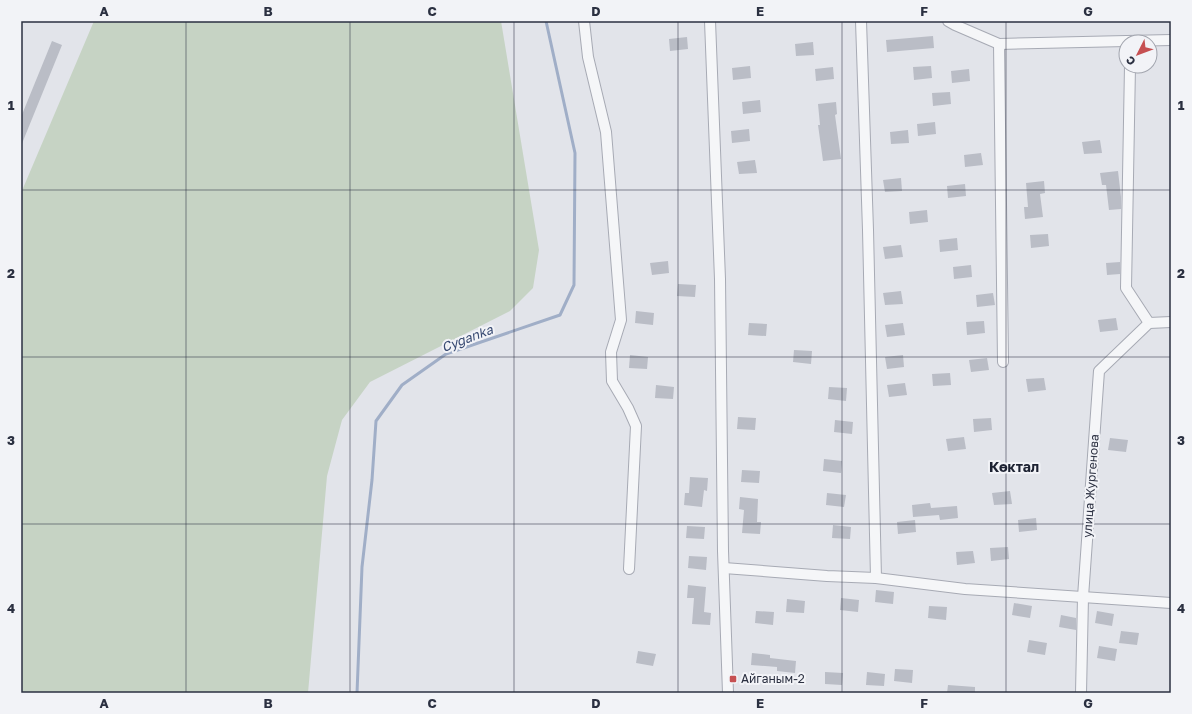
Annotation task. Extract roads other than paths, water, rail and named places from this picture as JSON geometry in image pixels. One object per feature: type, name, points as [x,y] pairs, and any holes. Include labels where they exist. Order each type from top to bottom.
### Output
[{"type":"street","points":[[584,21],[588,57],[606,132],[621,320],[611,352],[612,381],[628,408],[636,426],[629,569]]},
{"type":"street","points":[[710,21],[720,279],[724,568],[728,693]]},
{"type":"street","points":[[861,21],[868,223],[876,578]]},
{"type":"street","points":[[953,22],[999,44],[1118,42]]},
{"type":"street","points":[[1158,41],[1171,40]]},
{"type":"street","points":[[999,44],[1003,362]]},
{"type":"street","points":[[1130,74],[1126,288],[1149,323],[1171,322]]},
{"type":"street","name":"улица Жургенова","points":[[1081,693],[1083,597],[1099,371],[1149,323]]},
{"type":"street","points":[[724,568],[827,576],[876,578],[965,589],[1171,603]]},
{"type":"waterway","name":"Cyganka","points":[[357,693],[362,567],[372,480],[376,421],[402,385],[446,354],[560,315],[574,285],[575,153],[546,21]]},
{"type":"place","name":"Айганым-2","points":[[733,679]]},
{"type":"district","name":"Көктал","points":[[1014,467]]}]
